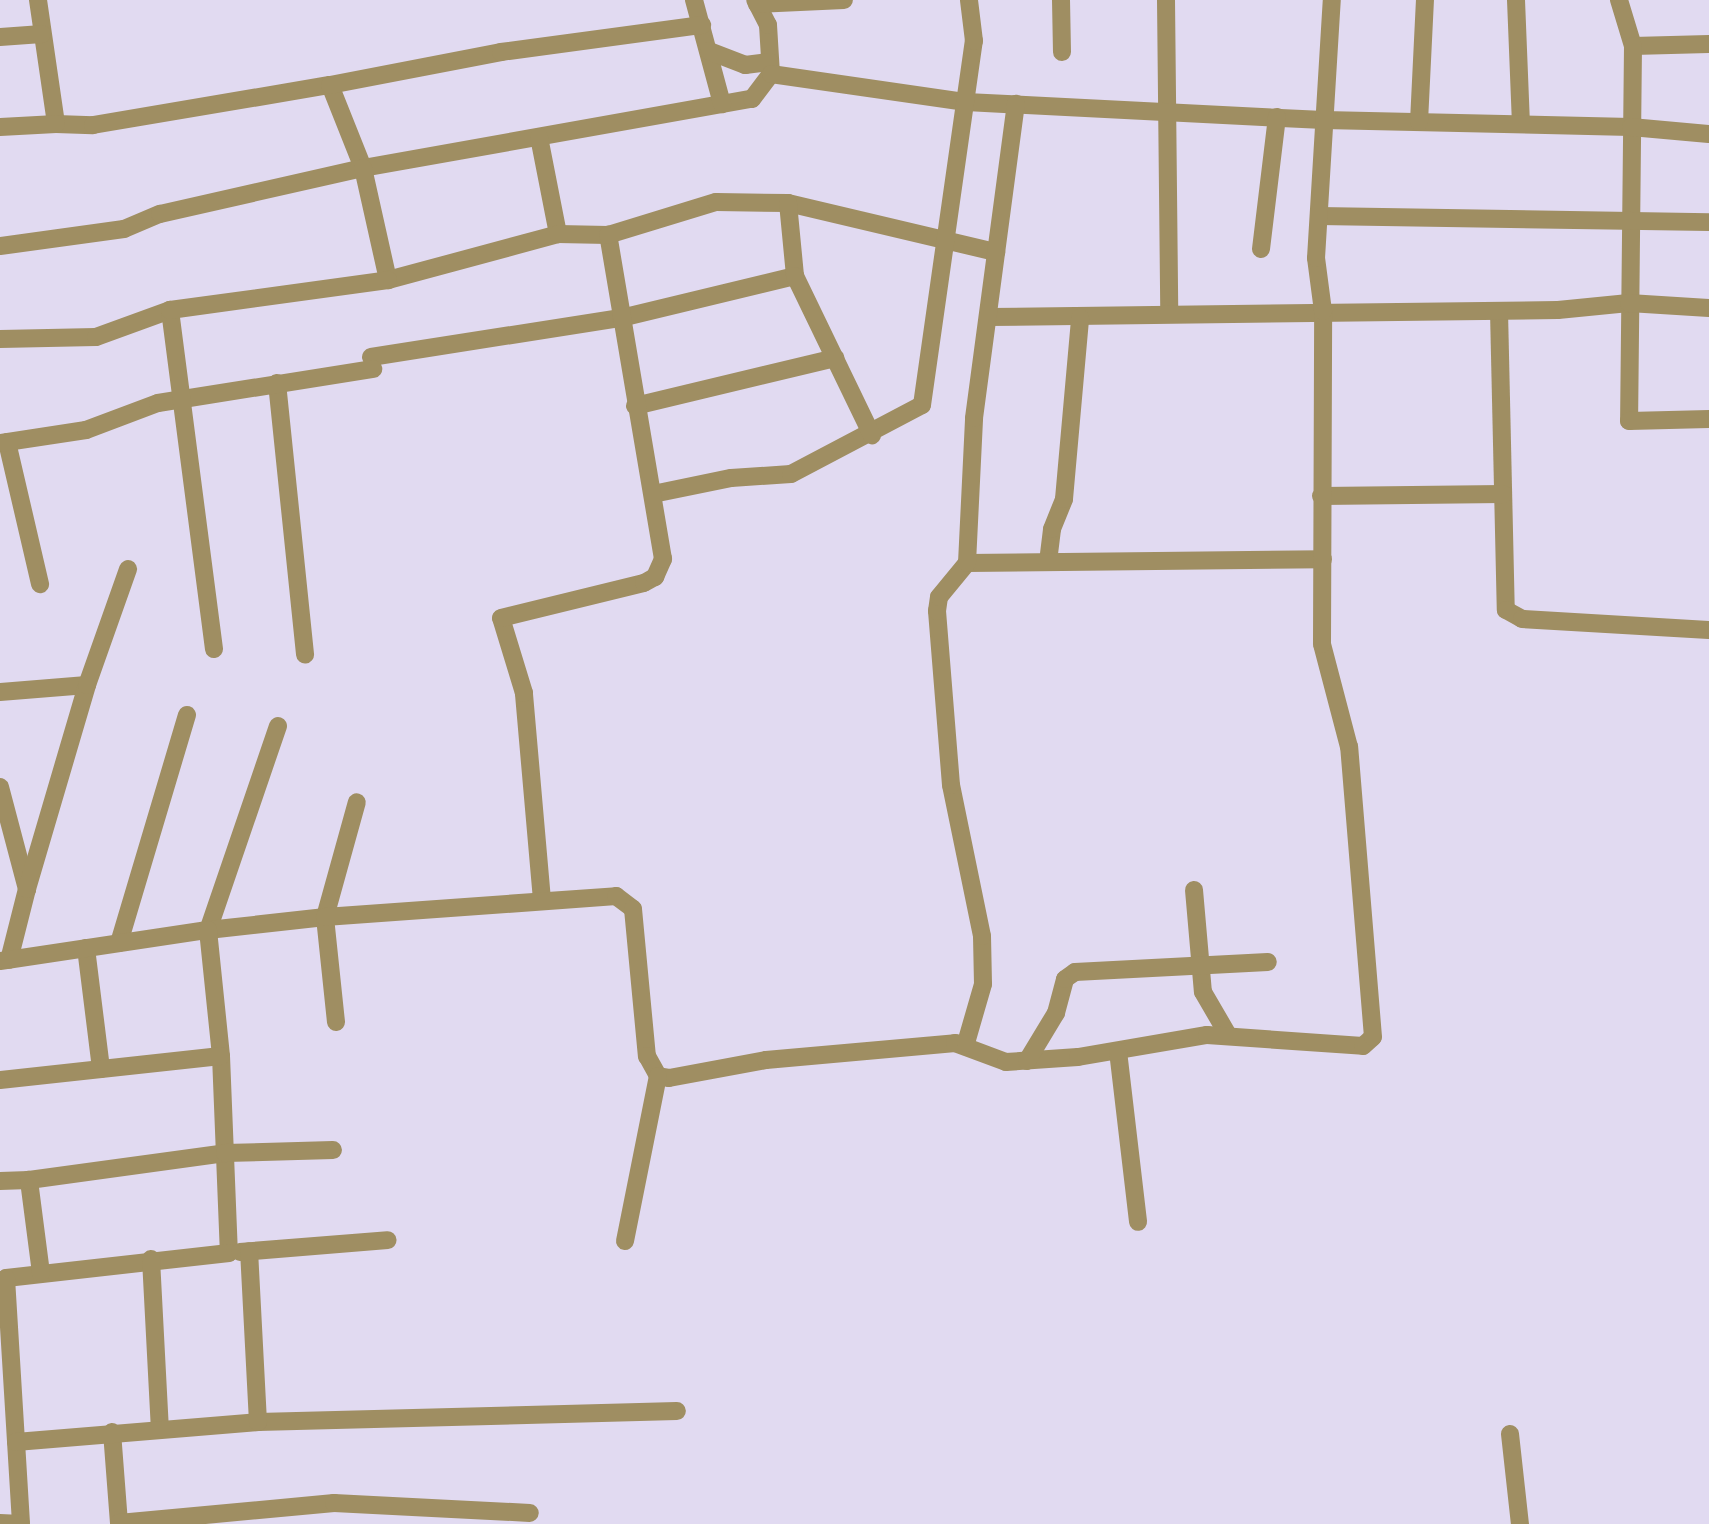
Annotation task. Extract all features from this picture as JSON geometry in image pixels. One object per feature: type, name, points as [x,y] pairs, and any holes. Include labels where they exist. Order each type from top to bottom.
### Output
[{"type":"street","points":[[38,0],[42,34],[64,126]]},
{"type":"street","points":[[694,0],[722,104]]},
{"type":"street","points":[[0,246],[124,229],[160,214],[363,168],[752,99],[770,68],[768,25],[756,2],[844,0]]},
{"type":"street","points":[[653,494],[731,478],[791,474],[872,435],[922,405],[974,41],[969,0]]},
{"type":"street","points":[[1061,0],[1062,52]]},
{"type":"street","points":[[1166,0],[1169,313]]},
{"type":"street","points":[[658,1076],[680,1077],[766,1060],[966,1044],[996,1060],[1027,1060],[1118,1051],[1228,1035],[1363,1046],[1373,1037],[1349,747],[1322,644],[1323,311],[1316,258],[1332,0]]},
{"type":"street","points":[[1419,122],[1425,0]]},
{"type":"street","points":[[1516,0],[1521,124]]},
{"type":"street","points":[[1619,0],[1633,46],[1629,421],[1709,419]]},
{"type":"street","points":[[0,127],[93,125],[330,85],[501,52],[702,25]]},
{"type":"street","points":[[0,37],[42,34]]},
{"type":"street","points":[[1633,46],[1709,44]]},
{"type":"street","points":[[709,51],[745,65],[966,102],[1167,110],[1324,120],[1631,127],[1709,134]]},
{"type":"street","points":[[330,85],[363,168],[388,280]]},
{"type":"street","points":[[966,1044],[983,984],[982,936],[951,785],[937,611],[939,597],[967,563],[974,418],[1016,104]]},
{"type":"street","points":[[1261,249],[1277,117]]},
{"type":"street","points":[[539,137],[558,234]]},
{"type":"street","points":[[0,339],[96,337],[155,313],[388,280],[558,234],[608,235],[716,202],[788,203],[947,236],[996,252]]},
{"type":"street","points":[[788,203],[795,276],[872,435]]},
{"type":"street","points":[[1319,216],[1709,222]]},
{"type":"street","points":[[542,900],[524,693],[501,618],[655,578],[663,559],[608,235]]},
{"type":"street","points":[[40,584],[4,443],[86,430],[171,401],[621,318],[795,276]]},
{"type":"street","points":[[988,317],[1499,311],[1629,303],[1709,307]]},
{"type":"street","points":[[1499,311],[1506,610],[1512,617],[1709,630]]},
{"type":"street","points":[[155,313],[214,649]]},
{"type":"street","points":[[1048,562],[1052,529],[1064,499],[1080,318]]},
{"type":"street","points":[[635,406],[835,358]]},
{"type":"street","points":[[276,383],[305,655]]},
{"type":"street","points":[[1321,496],[1503,494]]},
{"type":"street","points":[[967,563],[1323,559]]},
{"type":"street","points":[[128,569],[87,685],[5,961],[208,930],[445,905],[616,897],[630,902],[647,1056],[658,1076],[625,1241]]},
{"type":"street","points":[[0,692],[87,685]]},
{"type":"street","points":[[118,943],[187,715]]},
{"type":"street","points":[[229,1252],[221,1056],[208,930],[278,726]]},
{"type":"street","points":[[0,787],[27,889]]},
{"type":"street","points":[[336,1022],[325,917],[357,802]]},
{"type":"street","points":[[1194,890],[1198,964],[1203,992],[1228,1035]]},
{"type":"street","points":[[86,948],[101,1069]]},
{"type":"street","points":[[1027,1060],[1052,1020],[1070,975],[1198,964],[1268,962]]},
{"type":"street","points":[[1118,1051],[1138,1222]]},
{"type":"street","points":[[0,1080],[221,1056]]},
{"type":"street","points":[[0,1181],[29,1180],[225,1153],[333,1150]]},
{"type":"street","points":[[29,1180],[41,1273]]},
{"type":"street","points":[[0,1523],[21,1523],[16,1442],[7,1418],[3,1278],[151,1259],[388,1240]]},
{"type":"street","points":[[249,1251],[258,1422]]},
{"type":"street","points":[[151,1259],[160,1429]]},
{"type":"street","points":[[16,1442],[258,1422],[677,1411]]},
{"type":"street","points":[[112,1432],[119,1523],[334,1503],[404,1517],[530,1513]]},
{"type":"street","points":[[1510,1434],[1520,1524]]}]
